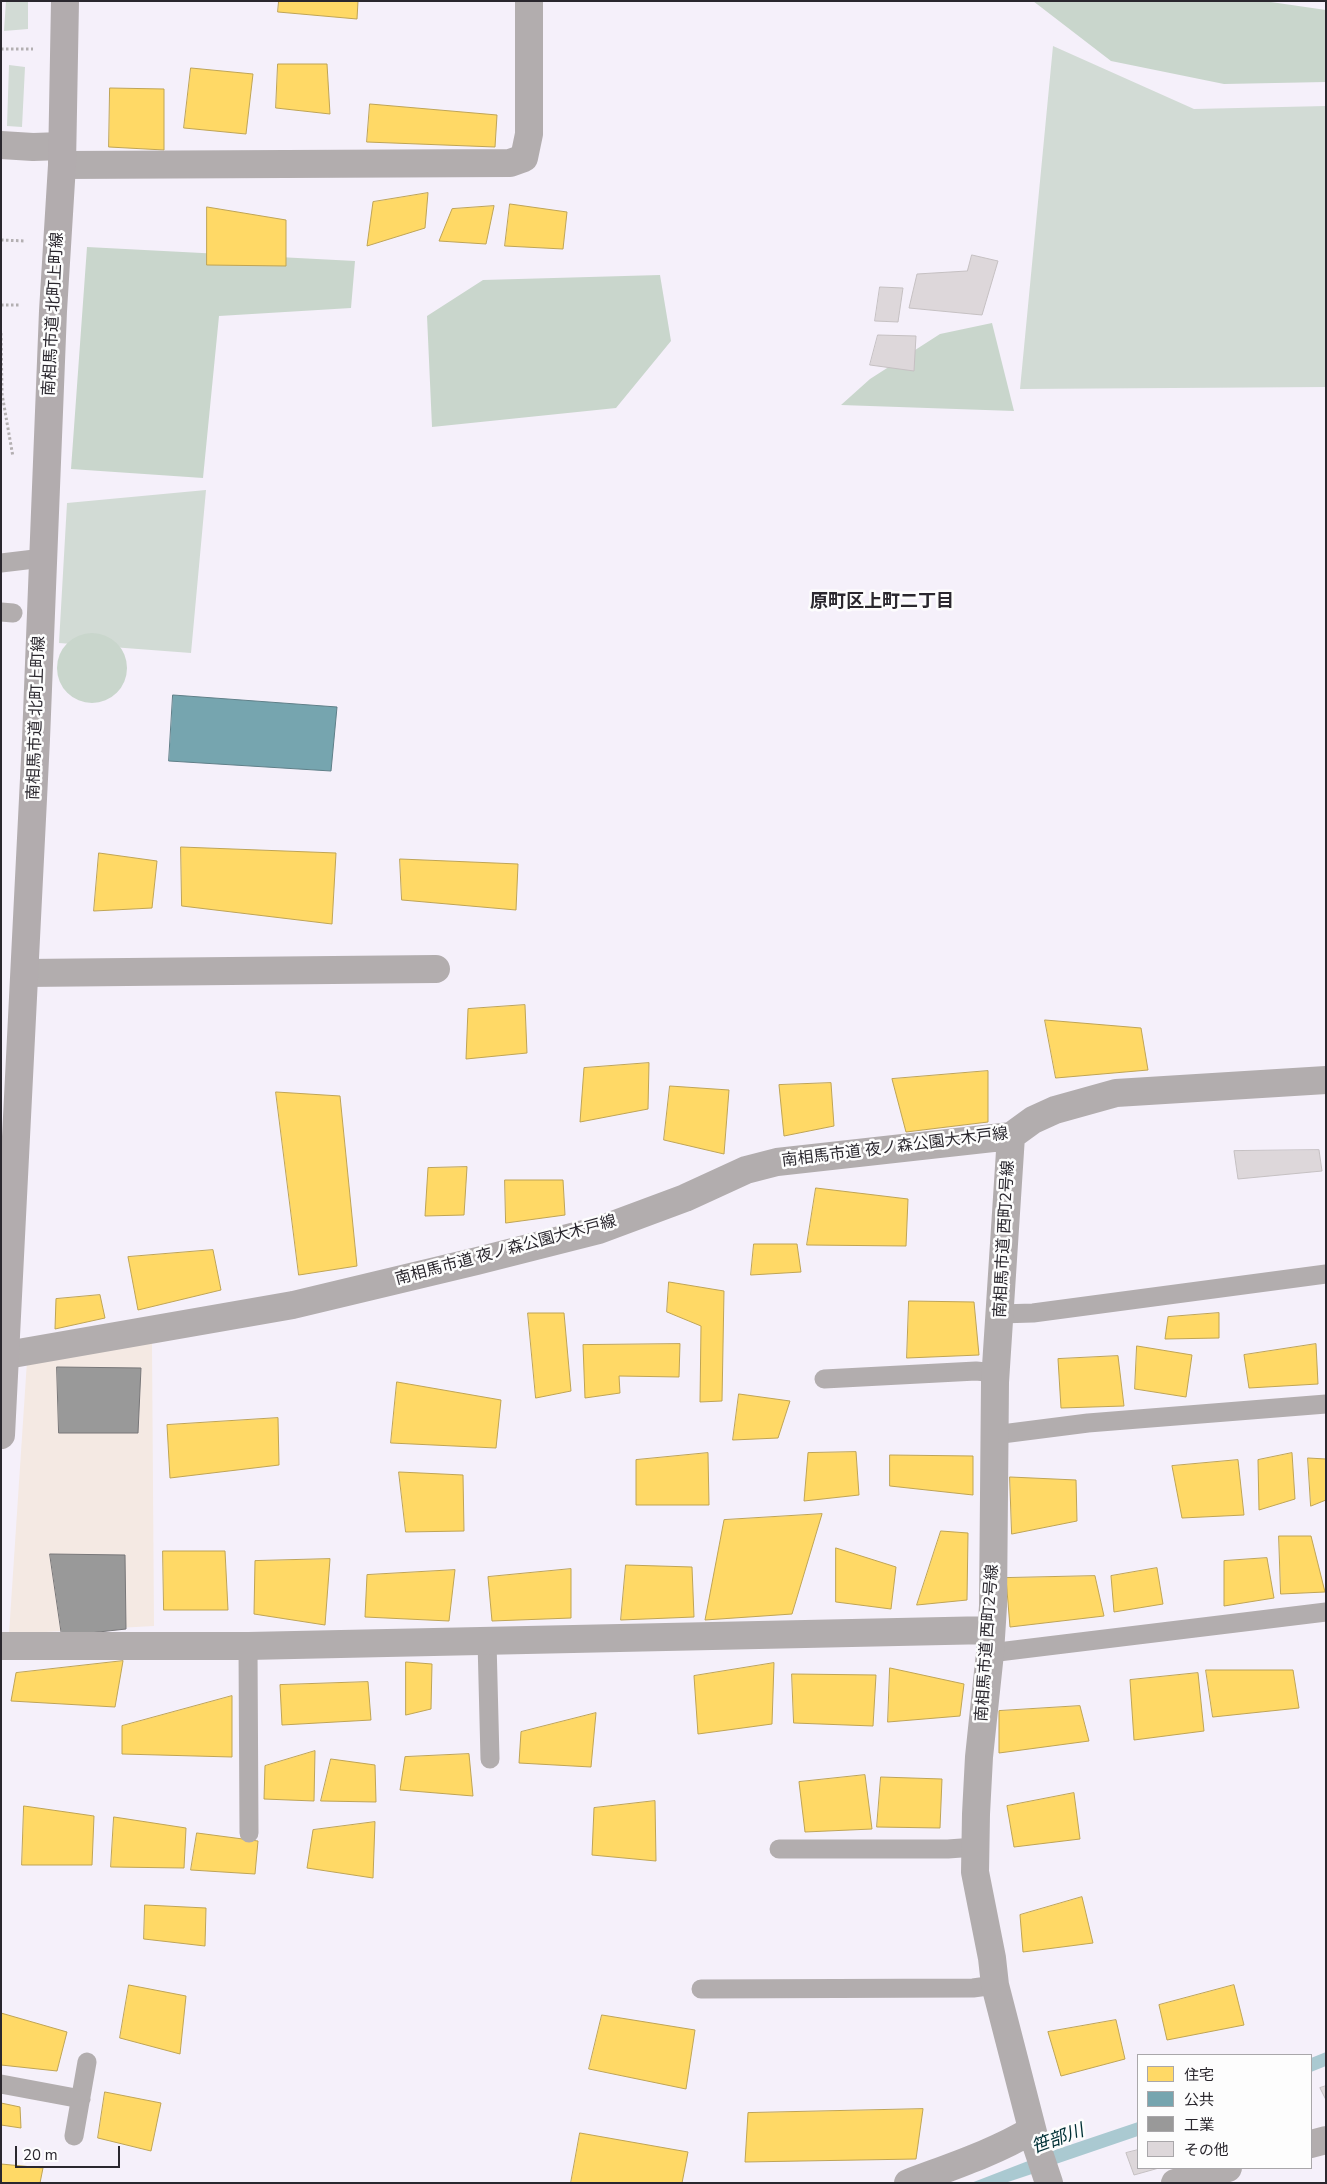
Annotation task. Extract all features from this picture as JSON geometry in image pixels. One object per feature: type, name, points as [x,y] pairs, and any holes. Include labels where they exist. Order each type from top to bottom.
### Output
[{"type":"street","name":"南相馬市道 北町上町線","points":[[1,1435],[25,974],[53,311],[62,156],[65,1]]},
{"type":"street","points":[[1,145],[33,147],[62,156],[510,163],[524,158],[529,134],[529,1]]},
{"type":"street","points":[[25,974],[436,969]]},
{"type":"street","name":"南相馬市道 夜ノ森公園大木戸線","points":[[4,1356],[293,1305],[477,1261],[599,1230],[685,1198],[746,1170],[777,1162],[1011,1136],[1033,1120],[1055,1110],[1116,1092],[1326,1080]]},
{"type":"street","name":"南相馬市道 西町2号線","points":[[1011,1136],[996,1373],[994,1435],[995,1539],[991,1642],[979,1757],[975,1872],[992,1958],[995,1985],[1034,2137],[1049,2183]]},
{"type":"street","points":[[1,1646],[248,1646],[487,1641],[991,1642]]},
{"type":"street","points":[[908,2183],[1019,2138],[1034,2137]]},
{"type":"street","points":[[1312,2144],[1326,2140]]},
{"type":"street","points":[[1175,2183],[1224,2169]]},
{"type":"lane","points":[[1,563],[43,558]]},
{"type":"lane","points":[[1000,1314],[1033,1313],[1326,1274]]},
{"type":"lane","points":[[824,1379],[976,1371],[996,1373]]},
{"type":"lane","points":[[994,1435],[1088,1424],[1326,1404]]},
{"type":"lane","points":[[991,1642],[1326,1612]]},
{"type":"lane","points":[[487,1641],[490,1759]]},
{"type":"lane","points":[[248,1646],[249,1833]]},
{"type":"lane","points":[[779,1850],[948,1849],[975,1847]]},
{"type":"lane","points":[[701,1989],[973,1988],[995,1985]]},
{"type":"lane","points":[[74,2136],[87,2062]]},
{"type":"lane","points":[[1,2084],[81,2099]]},
{"type":"path","points":[[1,49],[37,49]]},
{"type":"path","points":[[1,240],[29,241]]},
{"type":"path","points":[[1,305],[27,306]]},
{"type":"path","points":[[1,333],[2,394],[14,463]]},
{"type":"shaded area","points":[[6,1],[28,1],[28,29],[4,31]]},
{"type":"shaded area","points":[[1033,1],[1264,1],[1326,10],[1326,82],[1224,84],[1111,61]]},
{"type":"shaded area","points":[[1053,46],[1194,109],[1326,106],[1326,387],[1020,389]]},
{"type":"shaded area","points":[[9,65],[25,67],[22,127],[7,126]]},
{"type":"shaded area","points":[[87,247],[355,261],[351,308],[219,316],[203,478],[71,469]]},
{"type":"shaded area","points":[[660,275],[671,341],[616,408],[432,427],[427,316],[483,280]]},
{"type":"shaded area","points":[[992,323],[1014,411],[841,405],[870,379],[940,334]]},
{"type":"shaded area","points":[[206,490],[191,653],[59,643],[67,503]]},
{"type":"shaded area","points":[[92,633],[105,636],[117,643],[124,655],[127,668],[124,681],[117,693],[105,700],[92,703],[79,700],[67,693],[60,681],[57,668],[60,655],[67,643],[79,636]]},
{"type":"shaded area","points":[[152,1343],[154,1626],[9,1634],[27,1361]]},
{"type":"water","points":[[1326,2052],[1326,2066],[1312,2072],[1312,2058]]},
{"type":"water","points":[[1137,2122],[1137,2136],[1056,2164],[1052,2151]]},
{"type":"water","points":[[1028,2161],[1032,2174],[1005,2183],[971,2183]]},
{"type":"building: 住宅","points":[[279,1],[358,1],[357,19],[278,12]]},
{"type":"building: 住宅","points":[[278,64],[327,64],[330,114],[276,108]]},
{"type":"building: 住宅","points":[[191,68],[253,74],[246,134],[184,128]]},
{"type":"building: 住宅","points":[[110,88],[164,89],[164,150],[109,147]]},
{"type":"building: 住宅","points":[[370,104],[497,115],[495,147],[367,142]]},
{"type":"building: 住宅","points":[[428,193],[425,228],[367,246],[373,202]]},
{"type":"building: 住宅","points":[[510,204],[567,212],[563,249],[505,246]]},
{"type":"building: 住宅","points":[[494,206],[486,244],[439,241],[452,209]]},
{"type":"building: 住宅","points":[[207,207],[286,220],[286,266],[207,265]]},
{"type":"building: 住宅","points":[[181,847],[336,853],[332,924],[182,906]]},
{"type":"building: 住宅","points":[[99,853],[157,861],[152,908],[94,911]]},
{"type":"building: 住宅","points":[[400,859],[518,864],[516,910],[402,900]]},
{"type":"building: 住宅","points":[[525,1005],[527,1053],[466,1059],[468,1009]]},
{"type":"building: 住宅","points":[[1045,1020],[1141,1028],[1148,1070],[1056,1078]]},
{"type":"building: 住宅","points":[[649,1063],[648,1109],[580,1122],[584,1068]]},
{"type":"building: 住宅","points":[[988,1071],[988,1122],[906,1132],[892,1079]]},
{"type":"building: 住宅","points":[[831,1083],[834,1126],[784,1136],[779,1085]]},
{"type":"building: 住宅","points":[[670,1086],[729,1090],[724,1154],[664,1140]]},
{"type":"building: 住宅","points":[[276,1092],[340,1096],[357,1266],[299,1275]]},
{"type":"building: 住宅","points":[[467,1167],[464,1215],[425,1216],[428,1168]]},
{"type":"building: 住宅","points":[[505,1180],[563,1180],[565,1215],[506,1223]]},
{"type":"building: 住宅","points":[[816,1188],[908,1199],[906,1246],[807,1245]]},
{"type":"building: 住宅","points":[[754,1244],[797,1244],[801,1272],[751,1275]]},
{"type":"building: 住宅","points":[[213,1250],[221,1290],[138,1310],[128,1257]]},
{"type":"building: 住宅","points":[[669,1282],[724,1291],[722,1401],[700,1402],[701,1326],[667,1312]]},
{"type":"building: 住宅","points":[[100,1295],[105,1318],[55,1329],[56,1299]]},
{"type":"building: 住宅","points":[[909,1301],[974,1302],[979,1355],[907,1358]]},
{"type":"building: 住宅","points":[[528,1313],[564,1313],[571,1391],[536,1398]]},
{"type":"building: 住宅","points":[[1219,1313],[1219,1338],[1165,1339],[1168,1317]]},
{"type":"building: 住宅","points":[[680,1344],[679,1377],[619,1376],[620,1393],[585,1398],[583,1345]]},
{"type":"building: 住宅","points":[[1316,1344],[1318,1384],[1249,1388],[1244,1355]]},
{"type":"building: 住宅","points":[[1137,1346],[1192,1355],[1186,1397],[1135,1389]]},
{"type":"building: 住宅","points":[[1118,1356],[1124,1406],[1061,1408],[1058,1359]]},
{"type":"building: 住宅","points":[[397,1382],[501,1400],[496,1448],[391,1443]]},
{"type":"building: 住宅","points":[[739,1394],[790,1401],[778,1438],[733,1440]]},
{"type":"building: 住宅","points":[[278,1418],[279,1465],[170,1478],[167,1425]]},
{"type":"building: 住宅","points":[[856,1452],[859,1495],[804,1501],[808,1453]]},
{"type":"building: 住宅","points":[[708,1453],[709,1505],[636,1505],[636,1460]]},
{"type":"building: 住宅","points":[[1292,1453],[1295,1499],[1259,1510],[1258,1460]]},
{"type":"building: 住宅","points":[[890,1455],[973,1456],[973,1495],[890,1486]]},
{"type":"building: 住宅","points":[[1308,1458],[1326,1459],[1326,1500],[1311,1506]]},
{"type":"building: 住宅","points":[[1238,1460],[1244,1515],[1182,1518],[1172,1466]]},
{"type":"building: 住宅","points":[[399,1472],[463,1475],[464,1531],[406,1532]]},
{"type":"building: 住宅","points":[[1010,1477],[1076,1480],[1077,1521],[1012,1534]]},
{"type":"building: 住宅","points":[[822,1514],[792,1614],[705,1620],[724,1520]]},
{"type":"building: 住宅","points":[[941,1531],[968,1533],[967,1600],[917,1605]]},
{"type":"building: 住宅","points":[[1279,1536],[1311,1536],[1325,1592],[1281,1594]]},
{"type":"building: 住宅","points":[[836,1548],[896,1567],[891,1609],[836,1602]]},
{"type":"building: 住宅","points":[[163,1551],[225,1551],[228,1610],[164,1610]]},
{"type":"building: 住宅","points":[[1267,1558],[1274,1598],[1224,1606],[1224,1561]]},
{"type":"building: 住宅","points":[[330,1559],[325,1625],[254,1614],[255,1561]]},
{"type":"building: 住宅","points":[[626,1565],[692,1567],[694,1617],[621,1620]]},
{"type":"building: 住宅","points":[[1157,1568],[1163,1604],[1114,1612],[1111,1576]]},
{"type":"building: 住宅","points":[[571,1569],[571,1618],[492,1621],[488,1577]]},
{"type":"building: 住宅","points":[[455,1570],[449,1621],[365,1617],[367,1575]]},
{"type":"building: 住宅","points":[[1095,1576],[1104,1616],[1010,1627],[1006,1578]]},
{"type":"building: 住宅","points":[[123,1661],[115,1707],[11,1701],[16,1673]]},
{"type":"building: 住宅","points":[[406,1662],[432,1664],[431,1709],[406,1715]]},
{"type":"building: 住宅","points":[[774,1663],[772,1724],[698,1734],[694,1676]]},
{"type":"building: 住宅","points":[[890,1668],[964,1684],[960,1716],[888,1722]]},
{"type":"building: 住宅","points":[[1206,1670],[1293,1670],[1299,1708],[1213,1717]]},
{"type":"building: 住宅","points":[[1198,1673],[1204,1731],[1134,1740],[1130,1680]]},
{"type":"building: 住宅","points":[[792,1674],[876,1675],[873,1726],[794,1723]]},
{"type":"building: 住宅","points":[[368,1682],[371,1720],[282,1725],[280,1685]]},
{"type":"building: 住宅","points":[[232,1696],[232,1757],[122,1754],[122,1726]]},
{"type":"building: 住宅","points":[[1080,1706],[1089,1741],[999,1753],[999,1711]]},
{"type":"building: 住宅","points":[[596,1713],[591,1767],[519,1763],[521,1732]]},
{"type":"building: 住宅","points":[[315,1751],[314,1801],[264,1799],[265,1766]]},
{"type":"building: 住宅","points":[[469,1754],[473,1796],[400,1790],[405,1757]]},
{"type":"building: 住宅","points":[[331,1759],[375,1765],[376,1802],[321,1801]]},
{"type":"building: 住宅","points":[[865,1775],[872,1829],[805,1832],[799,1782]]},
{"type":"building: 住宅","points":[[881,1777],[942,1779],[940,1828],[877,1827]]},
{"type":"building: 住宅","points":[[1074,1793],[1080,1839],[1014,1847],[1007,1806]]},
{"type":"building: 住宅","points":[[655,1801],[656,1861],[592,1855],[594,1808]]},
{"type":"building: 住宅","points":[[24,1806],[94,1816],[92,1865],[22,1865]]},
{"type":"building: 住宅","points":[[114,1817],[186,1828],[184,1868],[111,1867]]},
{"type":"building: 住宅","points":[[375,1822],[373,1878],[307,1868],[313,1830]]},
{"type":"building: 住宅","points":[[197,1833],[258,1841],[255,1874],[191,1870]]},
{"type":"building: 住宅","points":[[1082,1897],[1093,1943],[1023,1952],[1020,1915]]},
{"type":"building: 住宅","points":[[145,1905],[206,1908],[205,1946],[144,1939]]},
{"type":"building: 住宅","points":[[129,1985],[186,1996],[180,2054],[120,2038]]},
{"type":"building: 住宅","points":[[1234,1985],[1244,2025],[1167,2040],[1159,2005]]},
{"type":"building: 住宅","points":[[1,2013],[67,2032],[57,2071],[1,2065]]},
{"type":"building: 住宅","points":[[602,2015],[695,2030],[686,2089],[589,2069]]},
{"type":"building: 住宅","points":[[1116,2020],[1125,2059],[1061,2076],[1048,2032]]},
{"type":"building: 住宅","points":[[105,2092],[161,2103],[151,2151],[98,2138]]},
{"type":"building: 住宅","points":[[1,2103],[20,2107],[21,2128],[1,2125]]},
{"type":"building: 住宅","points":[[923,2109],[916,2159],[745,2162],[748,2113]]},
{"type":"building: 住宅","points":[[580,2133],[688,2152],[682,2183],[571,2183]]},
{"type":"building: 住宅","points":[[1,2164],[43,2168],[40,2183],[1,2183]]},
{"type":"building: 公共","points":[[173,695],[337,707],[331,771],[169,761]]},
{"type":"building: 工業","points":[[57,1367],[141,1368],[138,1433],[59,1433]]},
{"type":"building: 工業","points":[[50,1554],[125,1555],[126,1629],[62,1636]]},
{"type":"building: その他","points":[[972,255],[998,261],[982,315],[909,308],[917,274],[967,271]]},
{"type":"building: その他","points":[[880,287],[903,288],[898,322],[875,321]]},
{"type":"building: その他","points":[[878,335],[916,336],[914,371],[870,365]]},
{"type":"building: その他","points":[[1319,1150],[1322,1171],[1238,1179],[1234,1151]]},
{"type":"building: その他","points":[[1326,2086],[1326,2100],[1320,2088]]},
{"type":"building: その他","points":[[1137,2150],[1137,2169],[1155,2169],[1134,2175],[1126,2153]]},
{"type":"district","name":"原町区上町二丁目","points":[[882,603]]},
{"type":"water label","name":"笹部川","points":[[1058,2140]]}]
